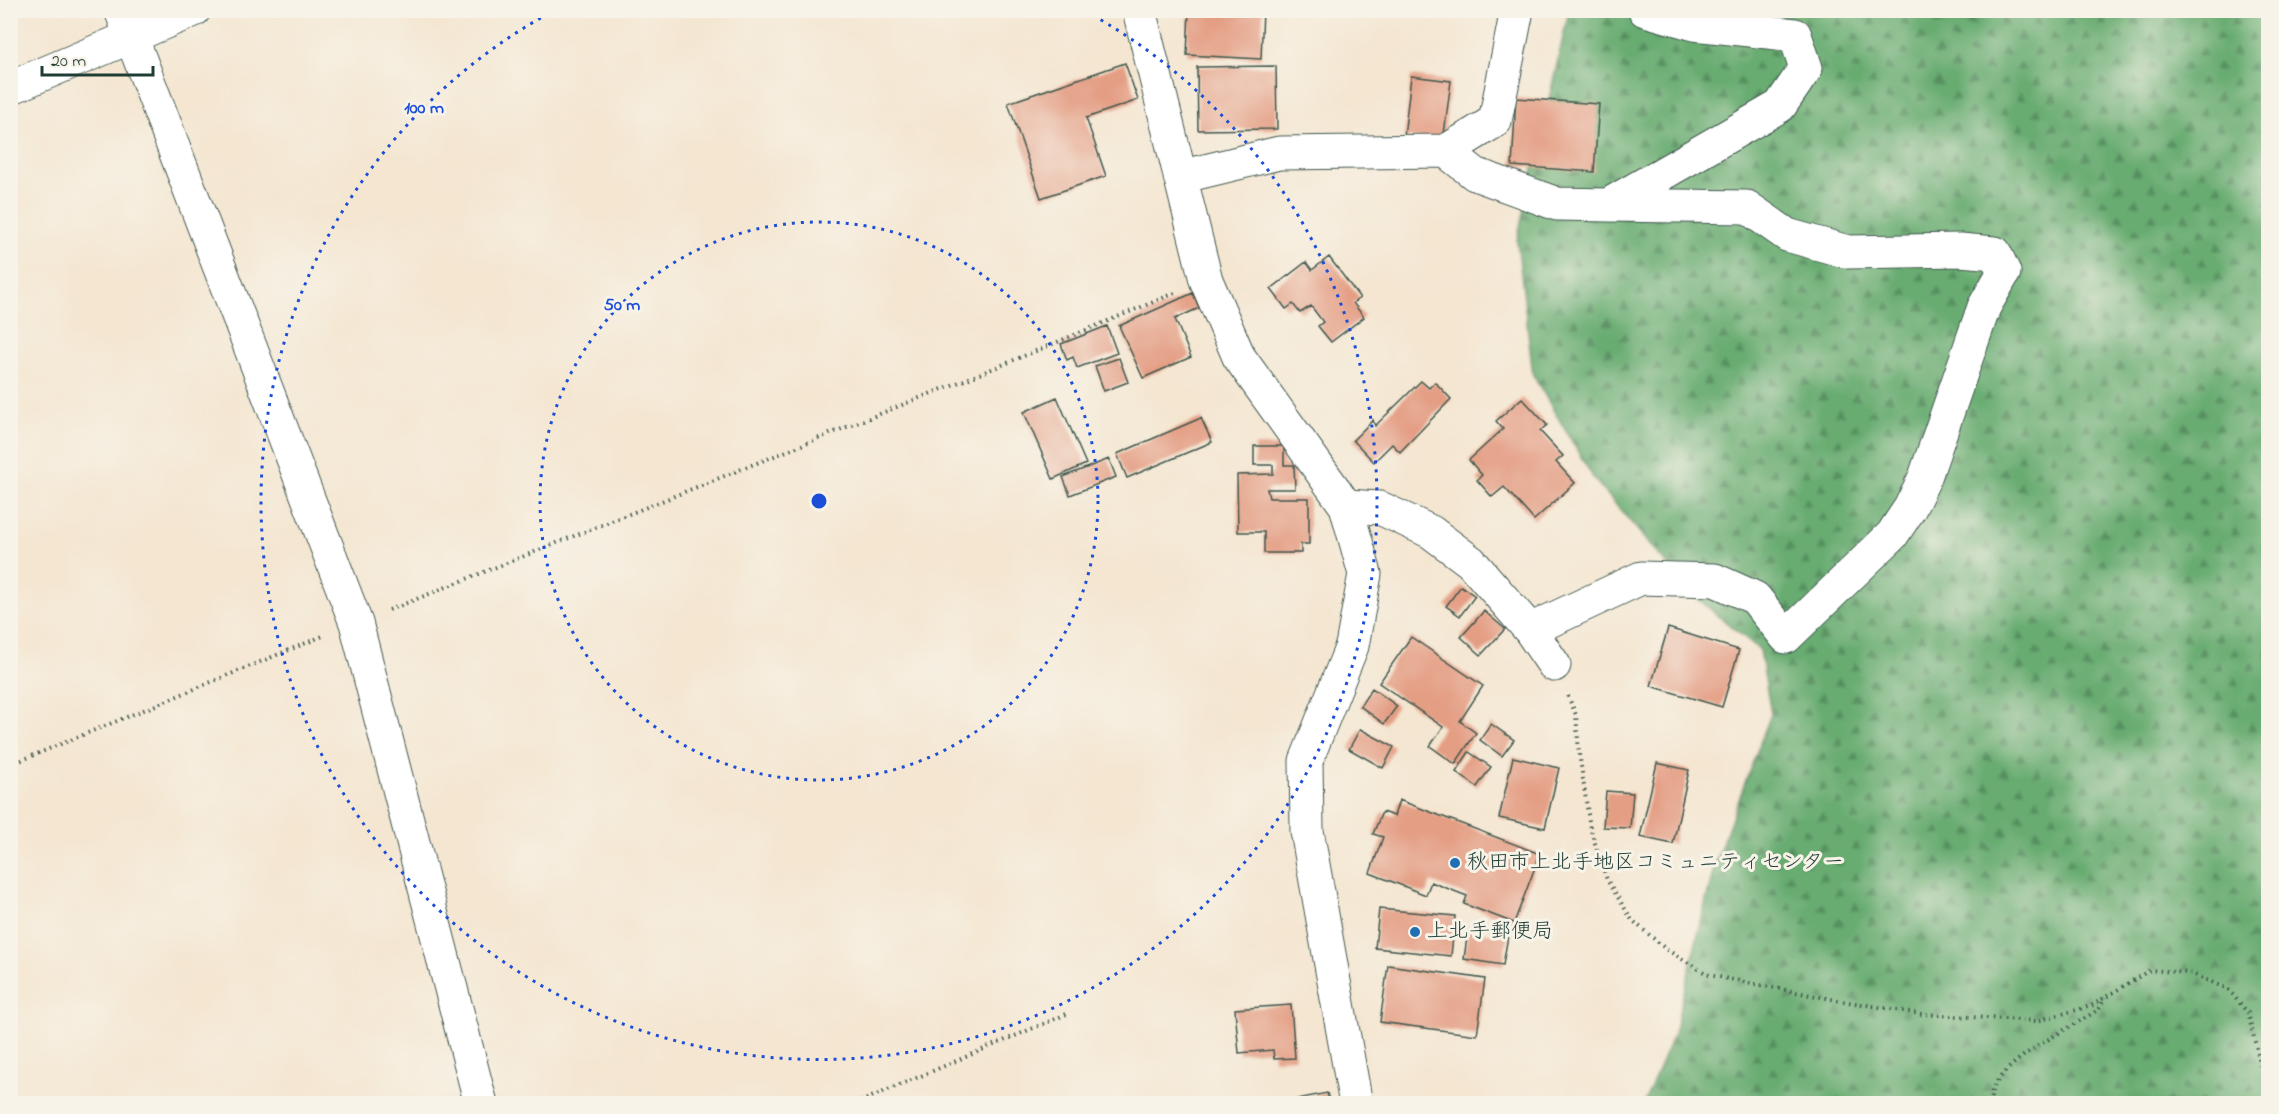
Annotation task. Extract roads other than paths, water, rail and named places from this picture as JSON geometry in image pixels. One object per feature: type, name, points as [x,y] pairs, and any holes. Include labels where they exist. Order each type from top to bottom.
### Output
[{"type":"street","points":[[10,88],[127,24],[194,10]]},
{"type":"street","points":[[1139,10],[1206,280],[1239,357],[1346,506],[1365,574],[1352,646],[1306,761],[1307,831],[1356,1104]]},
{"type":"street","points":[[1180,177],[1279,153],[1446,151],[1495,121],[1517,10]]},
{"type":"street","points":[[1608,205],[1780,106],[1806,68],[1796,23],[1694,24],[1645,10]]},
{"type":"street","points":[[127,24],[356,623],[481,1104]]},
{"type":"street","points":[[1446,151],[1475,174],[1557,204],[1746,207],[1786,236],[1848,252],[1960,250],[1995,254],[2004,272],[1984,307],[1911,508],[1892,535],[1786,637],[1755,598],[1715,580],[1641,578],[1530,630]]},
{"type":"street","points":[[1346,506],[1380,508],[1431,532],[1471,562],[1530,630],[1554,665]]},
{"type":"place","name":"秋田市上北手地区コミュニティセンター","points":[[1455,863]]},
{"type":"place","name":"上北手郵便局","points":[[1415,932]]}]
